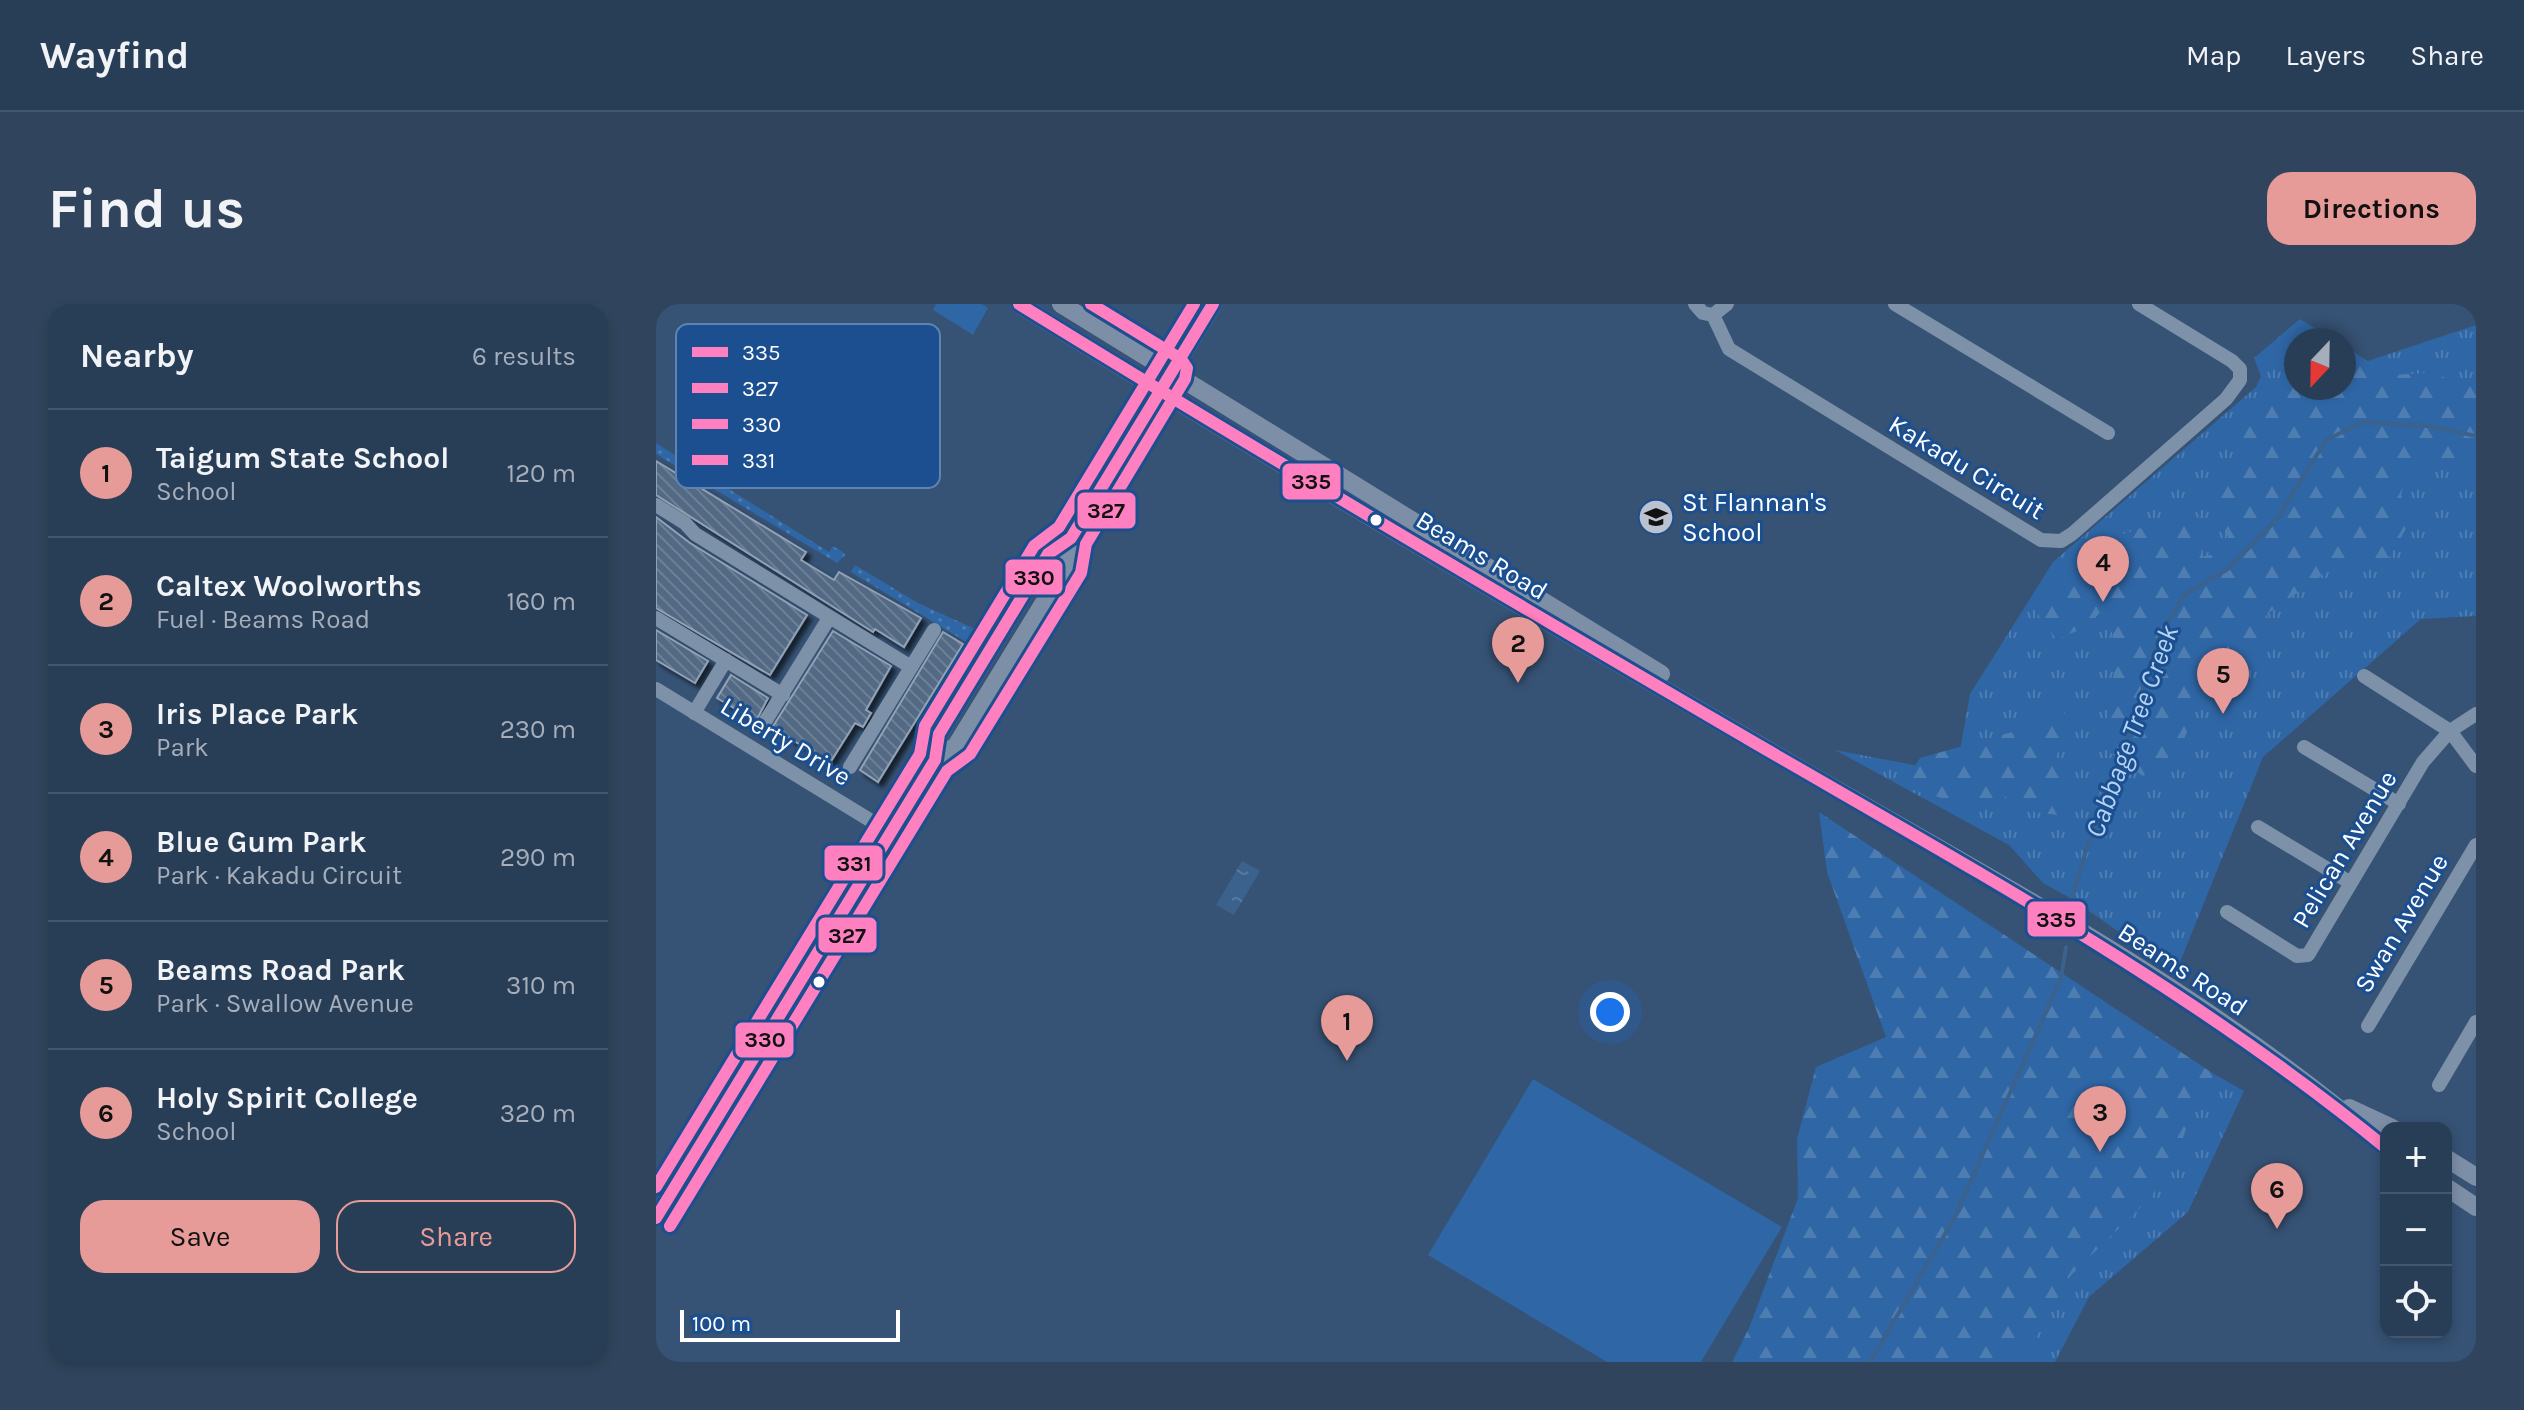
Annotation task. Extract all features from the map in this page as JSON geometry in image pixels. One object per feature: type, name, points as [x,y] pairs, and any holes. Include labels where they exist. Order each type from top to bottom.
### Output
[{"type":"main road","name":"Beams Road","points":[[1019,304],[1554,629],[1883,814],[2131,964],[2328,1098],[2380,1143]]},
{"type":"main road","name":"Beams Road","points":[[1061,304],[1849,787],[1883,814]]},
{"type":"main road","points":[[656,1218],[935,760],[956,746],[1067,565],[1071,538],[1213,304]]},
{"type":"main road","name":"Beams Road","points":[[2328,1098],[2380,1122]]},
{"type":"main road","points":[[2452,1162],[2476,1177]]},
{"type":"main road","points":[[2452,1191],[2476,1207]]},
{"type":"street","points":[[1695,304],[1703,313],[1713,315],[1727,304]]},
{"type":"street","points":[[1895,304],[2108,433]]},
{"type":"street","name":"Kakadu Circuit","points":[[1713,315],[1729,349],[2041,540],[2050,541],[2072,534],[2226,399],[2240,380],[2240,369],[2232,361],[2139,304]]},
{"type":"street","points":[[656,505],[685,523],[695,534],[911,667]]},
{"type":"street","points":[[656,618],[783,695]]},
{"type":"street","points":[[766,720],[829,618]]},
{"type":"street","points":[[850,767],[934,630]]},
{"type":"street","points":[[694,713],[726,660]]},
{"type":"street","points":[[2364,676],[2450,731],[2476,766]]},
{"type":"street","name":"Liberty Drive","points":[[656,689],[891,833]]},
{"type":"street","name":"Pelican Avenue","points":[[2227,912],[2304,958],[2437,743],[2476,714]]},
{"type":"street","points":[[2304,747],[2399,804]]},
{"type":"street","points":[[2258,827],[2351,883]]},
{"type":"street","name":"Swan Avenue","points":[[2368,1026],[2476,845]]},
{"type":"street","points":[[2439,1085],[2476,1022]]},
{"type":"green space","points":[[936,304],[982,304],[988,308],[973,335],[933,310]]},
{"type":"green space","points":[[2300,319],[2315,328],[2289,328]]},
{"type":"green space","points":[[2476,325],[2476,616],[2421,619],[2263,757],[2176,972],[2072,899],[2043,883],[2009,845],[1835,750],[1956,773],[1970,694],[2053,562],[2256,387],[2261,376],[2254,358],[2284,333],[2284,400],[2356,400],[2356,354],[2368,361]]},
{"type":"green space","points":[[2356,361],[2391,375],[2430,373],[2476,388],[2476,467],[2411,461],[2401,495],[2411,520],[2389,558],[2337,565],[2267,614],[2271,646],[2201,697],[2180,749],[2143,776],[2105,749],[2115,661],[2109,602],[2089,625],[2057,640],[2038,614],[2070,570],[2087,554],[2127,533],[2203,517],[2201,557],[2232,550],[2211,482],[2254,460],[2240,430],[2268,395],[2284,382],[2284,400],[2356,400]]},
{"type":"green space","points":[[656,443],[676,456],[676,466],[656,454]]},
{"type":"green space","points":[[712,488],[727,488],[829,552],[833,546],[846,554],[837,563]]},
{"type":"green space","points":[[855,565],[918,603],[984,633],[971,645],[851,572]]},
{"type":"green space","points":[[2058,702],[2072,727],[2055,758],[2071,785],[2057,815],[2028,811],[2004,796],[1977,801],[1941,798],[1909,775],[1920,758],[2030,727]]},
{"type":"green space","points":[[1819,812],[2214,1074],[2152,1196],[2071,1275],[2020,1362],[1732,1362],[1749,1328],[1798,1198],[1797,1139],[1816,1067],[1886,1037],[1827,872]]},
{"type":"green space","points":[[2214,1074],[2244,1091],[2188,1212],[2089,1297],[2055,1362],[1870,1362]]},
{"type":"green space","points":[[1533,1079],[1782,1227],[1701,1362],[1607,1362],[1428,1255]]},
{"type":"water","points":[[1242,861],[1260,871],[1234,915],[1216,905]]},
{"type":"building","points":[[656,461],[676,473],[676,488],[701,488],[806,552],[801,560],[834,580],[839,572],[921,618],[904,647],[875,629],[873,632],[656,495]]},
{"type":"building","points":[[656,517],[690,543],[807,615],[770,675],[656,608]]},
{"type":"building","points":[[656,630],[708,661],[695,683],[656,660]]},
{"type":"building","points":[[833,631],[891,666],[866,710],[871,713],[863,727],[855,723],[828,766],[809,754],[811,751],[772,728]]},
{"type":"building","points":[[943,632],[963,644],[878,782],[860,770]]},
{"type":"building","points":[[731,675],[768,698],[756,721],[717,698]]},
{"type":"waterway","name":"Cabbage Tree Creek","points":[[2072,899],[2087,847],[2112,788],[2158,640],[2184,595],[2228,569],[2277,519],[2326,440],[2363,422],[2429,426],[2476,436]]},
{"type":"waterway","name":"Cabbage Tree Creek","points":[[1870,1362],[1955,1217],[2061,978],[2066,947]]},
{"type":"transit line","name":"335","points":[[1019,304],[1386,526],[2079,933],[2236,1035],[2380,1143]]},
{"type":"transit line","name":"327","points":[[670,1226],[947,771],[970,754],[1081,573],[1086,544],[1185,379],[1187,368],[1181,359],[1091,304]]},
{"type":"transit line","name":"331","points":[[656,1187],[920,754],[925,726],[1034,546],[1059,527],[1194,304]]},
{"type":"transit line","name":"330","points":[[656,1218],[935,760],[939,734],[1048,554],[1071,538],[1213,304]]},
{"type":"place","name":"St Flannan's School","points":[[1656,517]]},
{"type":"place","name":"Blue Gum Park","points":[[2103,602]]},
{"type":"place","name":"Caltex Woolworths","points":[[1518,683]]},
{"type":"place","name":"Beams Road Park","points":[[2223,714]]},
{"type":"place","name":"Taigum State School","points":[[1347,1061]]},
{"type":"place","name":"Iris Place Park","points":[[2100,1152]]},
{"type":"place","name":"Holy Spirit College","points":[[2277,1229]]}]
